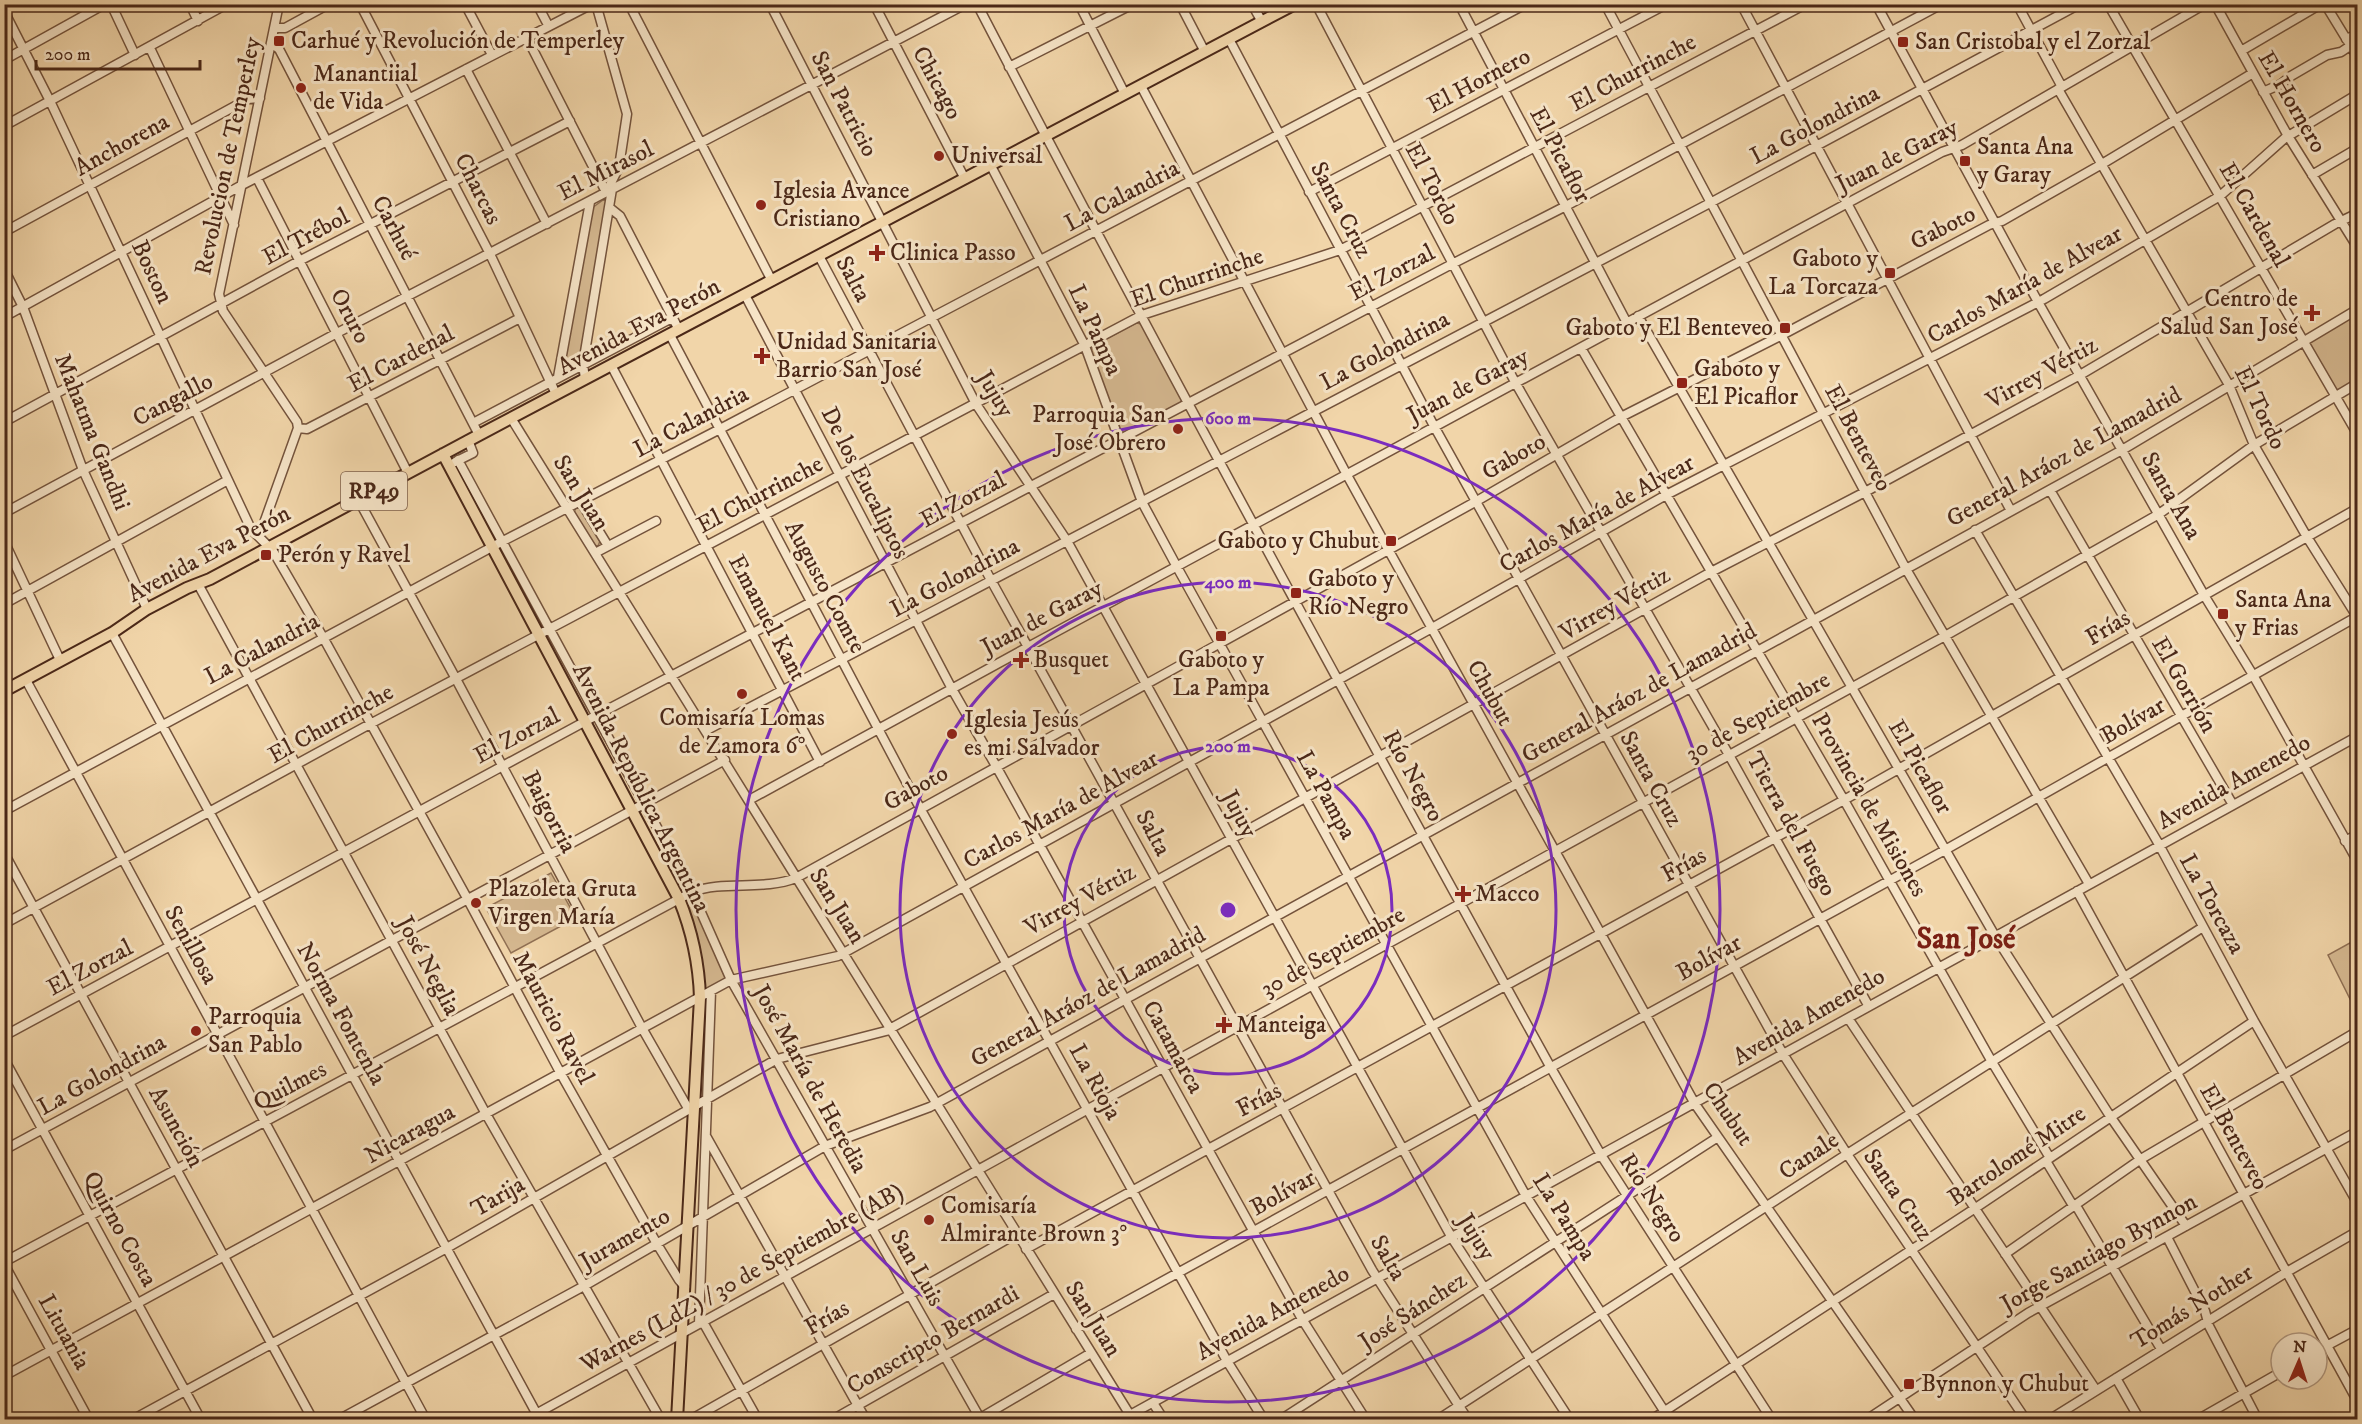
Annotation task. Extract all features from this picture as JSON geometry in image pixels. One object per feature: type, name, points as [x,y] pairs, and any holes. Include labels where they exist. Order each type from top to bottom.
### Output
[{"type":"main road","name":"Avenida Eva Perón","points":[[4,691],[112,633],[147,609],[1047,137],[1295,4]]},
{"type":"main road","name":"Avenida República Argentina","points":[[443,454],[454,463],[492,547],[679,899],[698,961],[700,998],[692,1109],[677,1419]]},
{"type":"street","points":[[4,60],[105,4]]},
{"type":"street","points":[[111,4],[135,55]]},
{"type":"street","points":[[190,4],[198,21]]},
{"type":"street","points":[[4,126],[227,4]]},
{"type":"street","name":"Revolucion de Temperley","points":[[279,4],[219,289],[220,305],[297,422],[298,428]]},
{"type":"street","points":[[275,27],[285,28],[329,4]]},
{"type":"street","name":"Charcas","points":[[360,4],[490,254],[520,318],[554,379],[556,394]]},
{"type":"street","points":[[465,4],[492,55]]},
{"type":"street","points":[[537,4],[548,26]]},
{"type":"street","points":[[4,317],[242,185],[594,4],[627,114],[619,167],[609,190]]},
{"type":"street","points":[[629,4],[772,280]]},
{"type":"street","name":"Chicago","points":[[874,4],[965,179]]},
{"type":"street","name":"El Mirasol","points":[[264,372],[966,4]]},
{"type":"street","name":"Río Negro","points":[[977,4],[1253,525],[1551,1068],[1601,1155],[1772,1419]]},
{"type":"street","points":[[1079,4],[1125,94]]},
{"type":"street","points":[[1009,67],[1133,4]]},
{"type":"street","points":[[1180,4],[1205,52]]},
{"type":"street","points":[[1252,4],[1262,22]]},
{"type":"street","name":"El Tordo","points":[[1316,4],[1515,382]]},
{"type":"street","name":"El Picaflor","points":[[1459,4],[1627,322]]},
{"type":"street","name":"La Calandria","points":[[4,811],[503,541],[795,390],[1526,4]]},
{"type":"street","name":"El Benteveo","points":[[1605,4],[1740,262],[1906,569],[2089,884]]},
{"type":"street","name":"El Hornero","points":[[1309,192],[1667,4]]},
{"type":"street","points":[[1741,4],[2011,511]]},
{"type":"street","name":"El Churrinche","points":[[4,924],[370,723],[1142,315],[1340,250],[1806,4]]},
{"type":"street","name":"Santa Ana","points":[[1876,4],[2038,302],[2358,862]]},
{"type":"street","name":"El Zorzal","points":[[4,1036],[672,675],[1566,206],[1942,4]]},
{"type":"street","name":"El Tordo","points":[[2017,4],[2102,164],[2229,385],[2254,445],[2357,617]]},
{"type":"street","name":"La Golondrina","points":[[707,730],[1922,91],[2080,4]]},
{"type":"street","name":"El Cardenal","points":[[2108,4],[2358,435]]},
{"type":"street","name":"Juan de Garay","points":[[749,800],[1515,382],[1846,204],[1962,145],[2133,46],[2191,8],[2205,4]]},
{"type":"street","name":"El Hornero","points":[[2215,4],[2288,136],[2358,248]]},
{"type":"street","points":[[2241,51],[2323,4],[2358,58]]},
{"type":"street","name":"San Patricio","points":[[773,5],[883,223]]},
{"type":"street","name":"Boston","points":[[4,11],[50,101],[252,529],[268,547]]},
{"type":"street","points":[[2264,92],[2327,55],[2341,52],[2358,34]]},
{"type":"street","points":[[527,38],[609,190],[610,208],[583,364],[585,379]]},
{"type":"street","name":"Santa Cruz","points":[[1229,39],[1475,502],[1783,1054],[1847,1154],[2026,1419]]},
{"type":"street","name":"Carhué","points":[[272,43],[279,49],[479,435]]},
{"type":"street","points":[[150,48],[234,225]]},
{"type":"street","points":[[466,69],[546,224]]},
{"type":"street","name":"Gaboto","points":[[796,878],[1070,724],[1475,502],[1621,417],[1996,223],[2102,164],[2253,73]]},
{"type":"street","name":"Chubut","points":[[1141,86],[1347,475],[1695,1104],[1915,1419]]},
{"type":"street","name":"Carlos María de Alvear","points":[[843,953],[1431,628],[1666,495],[1724,467],[2038,302],[2220,195],[2288,136],[2358,94]]},
{"type":"street","name":"Anchorena","points":[[4,231],[248,99],[260,98]]},
{"type":"street","name":"El Trébol","points":[[4,422],[299,261],[570,121]]},
{"type":"street","points":[[2312,175],[2358,148]]},
{"type":"street","name":"La Pampa","points":[[991,166],[1085,346],[1142,502],[1177,567],[1526,1196],[1670,1419]]},
{"type":"street","name":"Oruro","points":[[257,178],[408,472]]},
{"type":"street","points":[[554,379],[590,202]]},
{"type":"street","name":"Augusto Comte","points":[[610,208],[620,216],[672,318],[674,333],[720,429],[878,729]]},
{"type":"street","name":"Virrey Vértiz","points":[[891,1029],[1007,962],[1305,799],[1711,572],[1865,492],[2080,375],[2358,213]]},
{"type":"street","name":"Jujuy","points":[[883,223],[976,404],[1067,541],[1230,840],[1452,1238],[1570,1419]]},
{"type":"street","name":"Salta","points":[[819,256],[992,582],[1328,1191],[1377,1278],[1468,1419]]},
{"type":"street","name":"Mahatma Gandhi","points":[[4,269],[22,307],[82,470],[147,609]]},
{"type":"street","name":"De los Eucaliptos","points":[[745,295],[952,689]]},
{"type":"street","name":"General Aráoz de Lamadrid","points":[[936,1103],[2122,450],[2358,309]]},
{"type":"street","name":"El Picaflor","points":[[1638,316],[1995,936],[2110,1116],[2186,1226]]},
{"type":"street","name":"El Cardenal","points":[[298,428],[307,429],[520,318]]},
{"type":"street","points":[[473,423],[672,318]]},
{"type":"street","name":"Provincia de Misiones","points":[[1581,348],[1844,800],[2048,1159],[2161,1349]]},
{"type":"street","name":"Emanuel Kant","points":[[611,365],[820,762]]},
{"type":"street","name":"Cangallo","points":[[4,513],[264,372]]},
{"type":"street","name":"Tierra del Fuego","points":[[1515,382],[1691,687],[1868,1005]]},
{"type":"street","name":"30 de Septiembre","points":[[978,1171],[1945,636],[2159,514],[2254,445],[2358,383]]},
{"type":"street","name":"San Juan","points":[[511,418],[707,730],[796,878],[1076,1329],[1126,1417]]},
{"type":"street","points":[[259,537],[298,428]]},
{"type":"street","points":[[454,463],[472,453],[468,440]]},
{"type":"street","name":"Avenida República Argentina","points":[[454,463],[503,541],[551,628],[692,892],[731,980]]},
{"type":"street","points":[[4,604],[228,480]]},
{"type":"street","name":"El Gorrión","points":[[2050,490],[2085,555],[2233,805]]},
{"type":"street","name":"Baigorria","points":[[358,500],[409,591],[642,1028],[692,1109]]},
{"type":"street","name":"San Juan","points":[[581,502],[608,546]]},
{"type":"street","name":"Frías","points":[[1026,1249],[1844,800],[2358,508]]},
{"type":"street","points":[[595,553],[656,521]]},
{"type":"street","name":"La Torcaza","points":[[1975,530],[2063,677],[2358,1204]]},
{"type":"street","points":[[4,541],[60,660]]},
{"type":"street","name":"Mauricio Ravel","points":[[268,547],[273,551],[324,639],[561,1074],[657,1244],[685,1287]]},
{"type":"street","name":"José Neglia","points":[[198,584],[486,1114],[661,1419]]},
{"type":"street","name":"Bolívar","points":[[1076,1329],[1821,919],[2357,617]]},
{"type":"street","name":"Norma Fontenla","points":[[112,633],[538,1416]]},
{"type":"street","name":"Senillosa","points":[[26,680],[121,860],[266,1121],[426,1419]]},
{"type":"street","name":"Catamarca","points":[[952,689],[1302,1319],[1366,1419]]},
{"type":"street","name":"La Rioja","points":[[878,729],[1227,1361],[1264,1419]]},
{"type":"street","name":"Avenida Amenedo","points":[[1126,1417],[2358,736]]},
{"type":"street","name":"La Golondrina","points":[[4,1150],[725,760]]},
{"type":"street","points":[[2345,841],[2358,834]]},
{"type":"street","name":"Asunción","points":[[4,853],[313,1419]]},
{"type":"street","name":"Quilmes","points":[[4,1263],[692,892],[705,888],[780,882],[796,878]]},
{"type":"street","name":"El Benteveo","points":[[2077,891],[2318,1331]]},
{"type":"street","name":"Canale","points":[[1437,1419],[2203,927]]},
{"type":"street","name":"Nicaragua","points":[[4,1376],[731,980],[843,953]]},
{"type":"street","name":"José María de Heredia","points":[[731,980],[872,1229]]},
{"type":"street","points":[[711,991],[702,1217],[701,1323],[758,1419]]},
{"type":"street","points":[[1848,1018],[2096,1390]]},
{"type":"street","name":"Bartolomé Mitre","points":[[1651,1419],[1974,1209],[2254,1020]]},
{"type":"street","name":"Tarija","points":[[132,1419],[446,1249],[777,1059],[891,1029]]},
{"type":"street","points":[[2005,1254],[2141,1160],[2202,1121],[2358,1032]]},
{"type":"street","name":"Quirno Costa","points":[[4,1059],[201,1419]]},
{"type":"street","name":"Juramento","points":[[338,1419],[584,1286],[825,1146],[936,1103]]},
{"type":"street","name":"Jorge Santiago Bynnon","points":[[1866,1419],[2040,1306],[2358,1131]]},
{"type":"street","points":[[706,1136],[821,1344],[866,1419]]},
{"type":"street","name":"José Sánchez","points":[[1280,1419],[1719,1137]]},
{"type":"street","name":"Warnes (LdZ) / 30 de Septiembre (AB)","points":[[525,1419],[538,1416],[628,1363],[978,1171]]},
{"type":"street","name":"San Luis","points":[[872,1229],[980,1419]]},
{"type":"street","name":"Tomás Nother","points":[[2049,1419],[2285,1273],[2358,1231]]},
{"type":"street","name":"Frías","points":[[691,1419],[1016,1234]]},
{"type":"street","points":[[2167,1237],[2258,1419]]},
{"type":"street","name":"Lituania","points":[[4,1263],[89,1419]]},
{"type":"street","name":"Conscripto Bernardi","points":[[832,1419],[1054,1294]]},
{"type":"street","points":[[2329,1344],[2358,1329]]},
{"type":"street","name":"El Benteveo","points":[[2329,1351],[2358,1401]]},
{"type":"street","points":[[980,1419],[1090,1353]]},
{"type":"street","points":[[2115,1378],[2140,1419]]},
{"type":"street","points":[[2197,1419],[2269,1379]]},
{"type":"street","points":[[1153,1402],[1164,1419]]},
{"type":"shaded area","points":[[603,200],[608,201],[579,363],[565,370],[589,217],[592,208]]},
{"type":"shaded area","points":[[2357,313],[2357,380],[2335,394],[2308,343]]},
{"type":"shaded area","points":[[1136,323],[1142,324],[1182,399],[1180,404],[1123,433],[1091,351],[1093,346]]},
{"type":"shaded area","points":[[576,507],[581,509],[600,541],[598,546],[593,545],[574,513]]},
{"type":"shaded area","points":[[551,873],[576,918],[511,953],[486,908]]},
{"type":"shaded area","points":[[691,895],[727,978],[705,992],[683,900]]},
{"type":"shaded area","points":[[2357,939],[2357,1013],[2328,955]]},
{"type":"place","name":"Carhué y Revolución de Temperley","points":[[279,41]]},
{"type":"place","name":"San Cristobal y el Zorzal","points":[[1903,42]]},
{"type":"place","name":"Manantiial de Vida","points":[[301,88]]},
{"type":"place","name":"Universal","points":[[939,156]]},
{"type":"place","name":"Santa Ana y Garay","points":[[1965,161]]},
{"type":"place","name":"Iglesia Avance Cristiano","points":[[761,205]]},
{"type":"place","name":"Clinica Passo","points":[[877,253]]},
{"type":"place","name":"Gaboto y La Torcaza","points":[[1890,273]]},
{"type":"place","name":"Centro de Salud San José","points":[[2312,313]]},
{"type":"place","name":"Gaboto y El Benteveo","points":[[1785,328]]},
{"type":"place","name":"Unidad Sanitaria Barrio San José","points":[[762,356]]},
{"type":"place","name":"Gaboto y El Picaflor","points":[[1682,383]]},
{"type":"place","name":"Parroquia San José Obrero","points":[[1178,429]]},
{"type":"place","name":"Gaboto y Chubut","points":[[1391,541]]},
{"type":"place","name":"Perón y Ravel","points":[[266,555]]},
{"type":"place","name":"Gaboto y Río Negro","points":[[1296,593]]},
{"type":"place","name":"Santa Ana y Frias","points":[[2223,614]]},
{"type":"place","name":"Gaboto y La Pampa","points":[[1221,636]]},
{"type":"place","name":"Busquet","points":[[1021,660]]},
{"type":"place","name":"Comisaría Lomas de Zamora 6°","points":[[742,694]]},
{"type":"place","name":"Iglesia Jesús es mi Salvador","points":[[952,734]]},
{"type":"place","name":"Macco","points":[[1463,894]]},
{"type":"place","name":"Plazoleta Gruta Virgen María","points":[[476,903]]},
{"type":"place","name":"Manteiga","points":[[1224,1025]]},
{"type":"place","name":"Parroquia San Pablo","points":[[196,1031]]},
{"type":"place","name":"Comisaría Almirante Brown 3°","points":[[929,1220]]},
{"type":"place","name":"Bynnon y Chubut","points":[[1909,1384]]},
{"type":"district","name":"San José","points":[[1966,939]]}]
